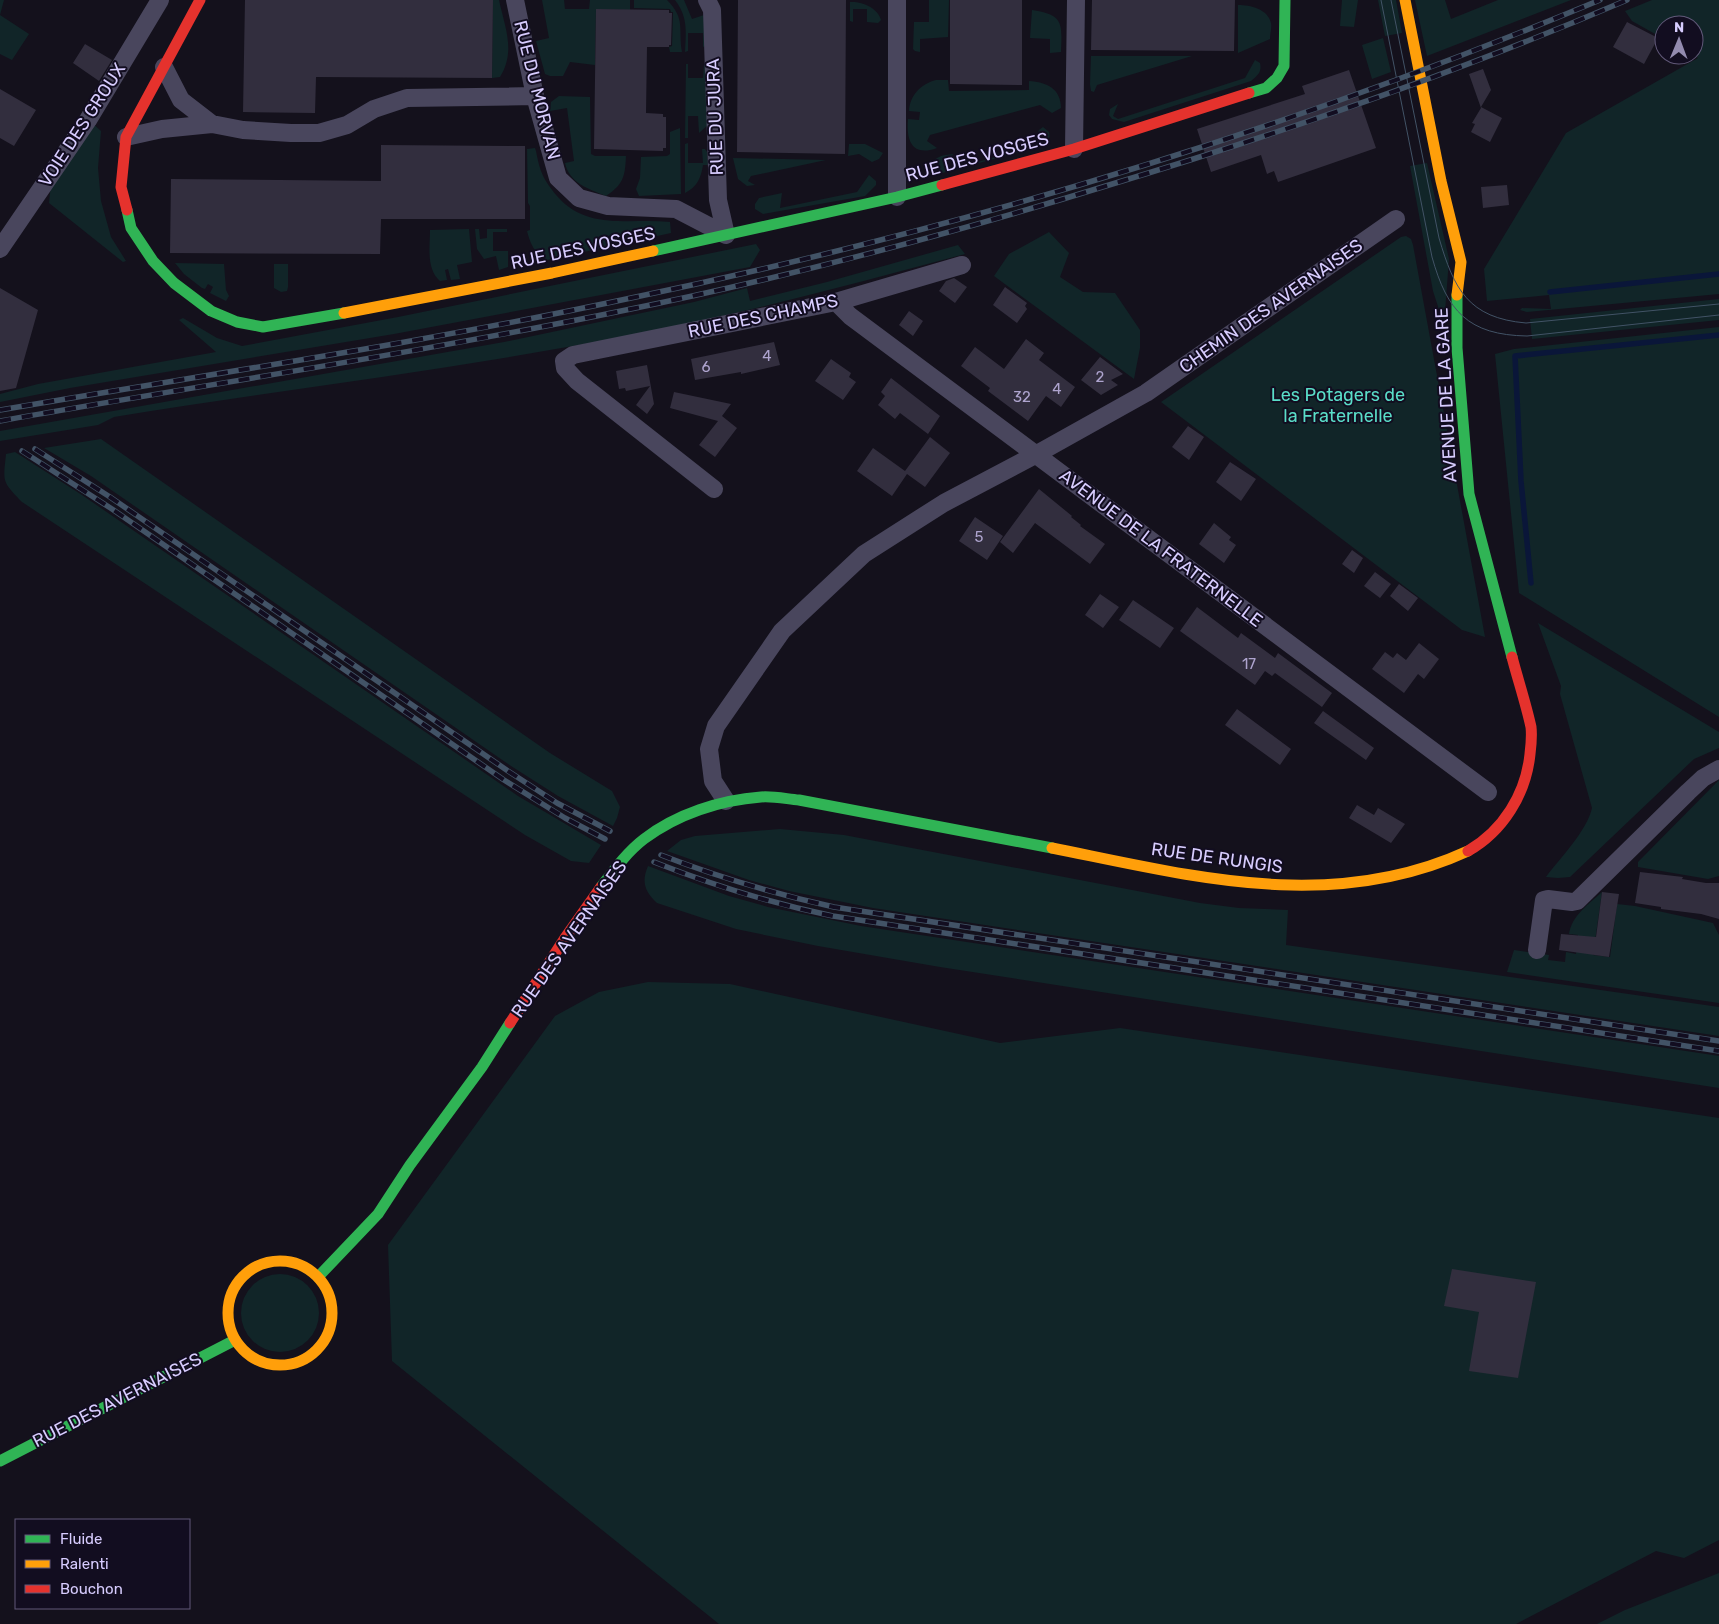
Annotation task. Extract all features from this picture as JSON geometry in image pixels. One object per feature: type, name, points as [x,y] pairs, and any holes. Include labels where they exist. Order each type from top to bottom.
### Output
[{"type":"main road","name":"RUE DES VOSGES","points":[[200,0],[126,137],[121,187],[131,228],[153,261],[174,283],[211,311],[238,322],[263,327],[398,304],[552,273],[897,198],[1074,149],[1266,88],[1277,78],[1284,66],[1284,0]]},
{"type":"main road","name":"AVENUE DE LA GARE","points":[[1405,0],[1440,181],[1461,262],[1457,300],[1457,348],[1469,494],[1508,639]]},
{"type":"main road","name":"RUE DE RUNGIS","points":[[726,801],[762,797],[799,800],[1202,877],[1251,883],[1287,886],[1341,883],[1384,877],[1437,864],[1464,853],[1487,839],[1513,806],[1524,780],[1532,742],[1528,715],[1508,639]]},
{"type":"main road","name":"RUE DES AVERNAISES","points":[[318,1277],[378,1214],[410,1165],[482,1067],[565,938],[617,865],[644,838],[674,820],[726,801]]},
{"type":"main road","points":[[284,1261],[302,1265],[318,1277],[328,1291],[333,1308],[331,1326],[324,1342],[308,1358],[292,1364],[276,1365],[260,1361],[246,1353],[235,1340],[228,1322],[229,1303],[236,1286],[248,1271],[265,1263],[284,1261]]},
{"type":"main road","name":"RUE DES AVERNAISES","points":[[0,1461],[235,1340]]},
{"type":"street","name":"VOIE DES GROUX","points":[[0,249],[88,120],[160,0]]},
{"type":"street","name":"RUE DU MORVAN","points":[[515,0],[535,96],[558,178],[579,198],[608,206],[676,209],[726,235]]},
{"type":"street","name":"RUE DU JURA","points":[[707,0],[712,10],[718,200],[726,235]]},
{"type":"street","points":[[897,0],[897,198]]},
{"type":"street","points":[[1074,149],[1076,0]]},
{"type":"street","points":[[164,67],[181,100],[212,124]]},
{"type":"street","points":[[126,137],[162,129],[212,124],[243,130],[291,133],[319,132],[347,125],[374,109],[407,98],[535,96]]},
{"type":"street","name":"CHEMIN DES AVERNAISES","points":[[1035,455],[1146,393],[1396,219]]},
{"type":"street","name":"RUE DES CHAMPS","points":[[714,489],[577,382],[565,368],[564,361],[573,355],[836,302],[962,265]]},
{"type":"street","name":"AVENUE DE LA FRATERNELLE","points":[[836,302],[850,316],[1488,792]]},
{"type":"street","points":[[726,801],[713,780],[709,749],[716,726],[782,631],[864,554],[944,503],[1035,455]]},
{"type":"street","points":[[1537,950],[1544,900],[1577,901],[1703,778],[1719,769]]},
{"type":"green space","points":[[0,0],[4,0],[0,15]]},
{"type":"green space","points":[[493,0],[499,0],[508,39],[508,49],[505,67],[500,77],[492,78]]},
{"type":"green space","points":[[542,0],[564,0],[565,9],[589,9],[590,0],[630,0],[630,10],[596,9],[595,65],[570,62],[563,76],[550,76],[545,74],[536,41],[549,38]]},
{"type":"green space","points":[[634,0],[667,0],[677,13],[679,19],[682,52],[670,52],[669,47],[672,46],[673,12],[670,9],[634,8]]},
{"type":"green space","points":[[675,0],[684,0],[692,19],[704,15],[705,46],[703,47],[703,33],[688,33],[688,51],[685,52],[686,31],[684,18]]},
{"type":"green space","points":[[929,0],[949,0],[948,37],[920,39],[920,52],[915,51],[913,49],[914,22],[929,22]]},
{"type":"green space","points":[[1342,0],[1358,0],[1354,27],[1340,26]]},
{"type":"green space","points":[[1378,0],[1396,0],[1402,33],[1385,36]]},
{"type":"green space","points":[[1415,0],[1445,0],[1451,19],[1498,0],[1571,0],[1427,56]]},
{"type":"green space","points":[[1652,0],[1719,0],[1719,294],[1527,312],[1520,310],[1522,308],[1551,309],[1549,295],[1487,301],[1484,269],[1566,133],[1686,65],[1704,65],[1704,15],[1654,15],[1654,33],[1632,21],[1625,11]]},
{"type":"green space","points":[[850,2],[869,6],[877,12],[881,20],[878,23],[867,22],[867,9],[853,9],[853,22],[850,21]]},
{"type":"green space","points":[[1238,5],[1253,7],[1262,11],[1269,18],[1271,26],[1270,39],[1238,53]]},
{"type":"green space","points":[[1032,10],[1050,15],[1059,22],[1061,27],[1061,52],[1050,53],[1050,39],[1030,38]]},
{"type":"green space","points":[[0,15],[29,34],[12,60],[0,54]]},
{"type":"green space","points":[[1383,38],[1391,72],[1372,79],[1362,45]]},
{"type":"green space","points":[[1091,56],[1192,56],[1097,85],[1094,92],[1091,91],[1090,84]]},
{"type":"green space","points":[[1255,60],[1260,63],[1260,71],[1251,81],[1124,122],[1112,119],[1109,115],[1110,109],[1118,104],[1113,116],[1118,119],[1245,78]]},
{"type":"green space","points":[[686,64],[688,64],[688,78],[703,78],[704,64],[709,67],[708,125],[699,133],[698,116],[688,116],[688,138],[685,138]]},
{"type":"green space","points":[[936,80],[948,80],[949,91],[1029,90],[1029,81],[1042,83],[1056,91],[1061,108],[1052,113],[1040,105],[930,135],[927,141],[937,148],[928,150],[916,149],[912,145],[908,134],[908,119],[919,120],[920,112],[909,111],[910,105],[914,95],[921,87]]},
{"type":"green space","points":[[559,96],[590,97],[591,154],[595,156],[626,156],[625,169],[620,183],[617,188],[606,196],[593,191],[575,180],[567,170],[565,163],[574,161],[567,108],[550,111],[551,102]]},
{"type":"green space","points":[[90,121],[101,131],[98,168],[101,201],[111,237],[126,261],[123,262],[49,203],[52,174]]},
{"type":"green space","points":[[1043,127],[1049,132],[1049,138],[1042,146],[942,173],[932,168],[936,159],[946,155],[953,154],[947,166],[953,169],[1030,147],[1039,130]]},
{"type":"green space","points":[[680,128],[681,194],[639,196],[636,189],[640,178],[641,157],[667,156],[670,154],[670,132]]},
{"type":"green space","points":[[688,143],[688,163],[703,163],[702,149],[705,149],[708,165],[703,165],[698,182],[685,193],[685,144]]},
{"type":"green space","points":[[849,144],[865,144],[883,153],[879,159],[872,162],[859,154],[848,156]]},
{"type":"green space","points":[[535,148],[545,180],[557,196],[569,207],[595,219],[670,222],[671,233],[547,260],[543,258],[534,248],[527,231],[530,230],[530,206],[528,203],[527,149]]},
{"type":"green space","points":[[733,158],[826,160],[751,176],[748,181],[755,185],[747,186],[738,179]]},
{"type":"green space","points":[[1427,163],[1449,259],[1444,325],[1433,291],[1410,166]]},
{"type":"green space","points":[[869,175],[876,181],[876,185],[865,196],[763,214],[755,209],[755,204],[759,198],[782,193],[780,208],[857,192]]},
{"type":"green space","points":[[469,229],[472,262],[457,265],[460,279],[451,280],[448,269],[445,270],[447,280],[440,281],[431,264],[429,250],[430,230]]},
{"type":"green space","points":[[475,229],[479,229],[480,239],[487,238],[487,229],[507,229],[507,232],[493,232],[493,251],[508,251],[508,267],[499,270],[496,256],[484,259],[477,249]]},
{"type":"green space","points":[[1049,232],[1069,253],[1060,277],[1083,292],[1115,293],[1140,330],[1140,348],[1134,379],[994,276],[1009,254]]},
{"type":"green space","name":"Les Potagers de la Fraternelle","points":[[1406,236],[1411,239],[1413,245],[1485,637],[1462,630],[1161,402],[1401,237]]},
{"type":"green space","points":[[756,244],[760,250],[750,267],[394,334],[70,388],[0,402],[0,394],[38,384],[216,352],[179,320],[183,318],[217,338],[242,346],[398,317]]},
{"type":"green space","points":[[958,245],[965,254],[770,305],[652,331],[518,356],[114,417],[98,425],[0,441],[0,431],[504,342],[694,302],[747,288],[750,301],[827,282]]},
{"type":"green space","points":[[175,263],[224,264],[226,290],[229,296],[226,301],[210,293],[213,287],[208,284],[205,289],[202,288],[184,274]]},
{"type":"green space","points":[[274,264],[288,264],[287,291],[281,292],[274,288]]},
{"type":"green space","points":[[1719,299],[1719,320],[1532,339],[1530,319]]},
{"type":"green space","points":[[1719,327],[1719,717],[1519,593],[1495,354],[1514,349]]},
{"type":"green space","points":[[101,439],[550,753],[612,791],[620,807],[613,826],[558,796],[511,766],[91,476],[44,448]]},
{"type":"green space","points":[[15,452],[82,495],[518,796],[601,845],[589,863],[571,861],[525,835],[22,502],[7,485],[4,476],[6,454]]},
{"type":"green space","points":[[1538,623],[1719,732],[1719,748],[1694,759],[1570,877],[1546,877],[1585,826],[1592,808],[1560,694],[1561,686]]},
{"type":"green space","points":[[1719,780],[1719,876],[1708,879],[1638,867],[1638,862]]},
{"type":"green space","points":[[780,829],[844,835],[1200,903],[1239,908],[1288,910],[1286,945],[1719,1007],[1719,1036],[873,908],[789,891],[749,880],[667,851],[681,840],[695,836]]},
{"type":"green space","points":[[648,866],[729,896],[768,907],[861,926],[1719,1056],[1719,1088],[940,967],[818,946],[736,929],[657,903],[645,886]]},
{"type":"green space","points":[[1602,892],[1593,955],[1610,957],[1617,904],[1635,906],[1713,923],[1719,935],[1719,1003],[1507,972],[1514,950],[1549,955],[1548,960],[1565,962],[1566,952],[1576,954],[1578,935],[1569,934],[1571,927],[1582,910]]},
{"type":"green space","points":[[648,982],[730,984],[1000,1043],[1120,1028],[1719,1118],[1719,1540],[1684,1558],[1656,1551],[1516,1624],[719,1624],[392,1361],[388,1245],[555,1016],[599,992]]},
{"type":"green space","points":[[280,1274],[295,1277],[312,1291],[316,1298],[319,1313],[316,1328],[302,1345],[295,1349],[280,1352],[265,1349],[248,1335],[244,1328],[241,1313],[244,1298],[258,1281],[265,1277]]},
{"type":"green space","points":[[1719,1573],[1719,1624],[1597,1624],[1625,1610]]},
{"type":"building","points":[[245,0],[493,0],[492,78],[316,77],[315,113],[243,112]]},
{"type":"building","points":[[738,0],[846,0],[845,154],[737,152]]},
{"type":"building","points":[[950,0],[1022,0],[1022,85],[950,84]]},
{"type":"building","points":[[1092,0],[1235,0],[1234,51],[1091,50]]},
{"type":"building","points":[[596,9],[669,10],[669,13],[672,13],[671,45],[669,47],[647,47],[646,113],[663,114],[663,117],[666,117],[666,148],[663,148],[663,151],[594,149]]},
{"type":"building","points":[[1627,22],[1654,36],[1654,45],[1644,64],[1613,47]]},
{"type":"building","points":[[85,44],[112,60],[99,81],[73,63]]},
{"type":"building","points":[[1483,69],[1491,90],[1481,107],[1502,118],[1490,142],[1471,132],[1475,124],[1472,123],[1481,108],[1469,74]]},
{"type":"building","points":[[1349,70],[1376,148],[1278,182],[1274,171],[1267,174],[1261,155],[1211,172],[1197,129],[1305,94],[1302,86]]},
{"type":"building","points":[[0,89],[36,110],[14,146],[0,138]]},
{"type":"building","points":[[381,145],[525,146],[525,219],[381,219],[380,254],[170,253],[171,179],[381,181]]},
{"type":"building","points":[[1507,185],[1509,205],[1483,208],[1481,187]]},
{"type":"building","points":[[954,278],[967,287],[955,303],[939,291],[946,281]]},
{"type":"building","points":[[1005,287],[1027,303],[1025,306],[1027,309],[1017,323],[993,305]]},
{"type":"building","points":[[0,288],[38,310],[16,388],[0,391]]},
{"type":"building","points":[[909,311],[923,321],[913,336],[899,325]]},
{"type":"building","points":[[1026,339],[1044,353],[1039,360],[1075,387],[1061,407],[1046,396],[1028,421],[988,391],[990,388],[961,366],[975,347],[1004,369]]},
{"type":"building","points":[[774,342],[780,365],[741,374],[741,372],[695,380],[691,359]]},
{"type":"building","points":[[1100,357],[1123,374],[1111,380],[1118,385],[1101,395],[1081,380]]},
{"type":"building","points":[[831,359],[851,373],[849,377],[856,382],[843,400],[815,381]]},
{"type":"building","points":[[647,365],[654,404],[647,414],[636,405],[650,386],[626,391],[625,388],[619,389],[616,371]]},
{"type":"building","points":[[891,378],[940,416],[928,434],[900,413],[895,419],[878,405],[885,396],[881,392]]},
{"type":"building","points":[[674,392],[731,404],[722,416],[737,428],[715,457],[699,445],[718,421],[670,408]]},
{"type":"building","points":[[1188,426],[1204,437],[1189,460],[1172,447]]},
{"type":"building","points":[[930,437],[950,453],[925,487],[907,474],[892,496],[857,471],[873,448],[905,471]]},
{"type":"building","points":[[1230,462],[1256,479],[1241,501],[1216,482]]},
{"type":"building","points":[[1039,489],[1072,516],[1080,526],[1105,544],[1090,564],[1035,523],[1013,553],[1000,542]]},
{"type":"building","points":[[975,517],[1003,536],[987,560],[959,541]]},
{"type":"building","points":[[1214,523],[1231,537],[1229,540],[1236,545],[1224,563],[1199,544]]},
{"type":"building","points":[[1352,550],[1363,558],[1354,573],[1342,564]]},
{"type":"building","points":[[1375,572],[1391,584],[1380,598],[1364,586]]},
{"type":"building","points":[[1399,584],[1418,598],[1408,611],[1390,596]]},
{"type":"building","points":[[1100,594],[1119,607],[1103,628],[1085,615]]},
{"type":"building","points":[[1133,600],[1174,628],[1160,648],[1119,620]]},
{"type":"building","points":[[1197,607],[1238,638],[1241,633],[1275,658],[1278,653],[1332,693],[1322,707],[1275,673],[1272,676],[1265,671],[1255,685],[1180,631]]},
{"type":"building","points":[[1419,643],[1439,659],[1424,679],[1418,674],[1404,693],[1372,669],[1385,652],[1393,658],[1397,653],[1406,660]]},
{"type":"building","points":[[1237,709],[1291,749],[1280,765],[1225,725]]},
{"type":"building","points":[[1323,711],[1374,748],[1366,760],[1314,723]]},
{"type":"building","points":[[1357,805],[1374,815],[1378,808],[1405,824],[1391,843],[1349,818]]},
{"type":"building","points":[[1640,872],[1683,877],[1682,879],[1706,883],[1719,883],[1719,919],[1701,914],[1661,909],[1661,907],[1635,903]]},
{"type":"building","points":[[1602,892],[1619,894],[1609,957],[1559,950],[1561,934],[1596,937]]},
{"type":"building","points":[[1452,1269],[1536,1282],[1518,1378],[1469,1371],[1479,1312],[1444,1306]]},
{"type":"waterway","points":[[1550,292],[1719,274]]},
{"type":"waterway","points":[[1531,583],[1521,481],[1515,356],[1719,335]]},
{"type":"tram line","points":[[1381,0],[1432,257],[1445,292],[1463,316],[1475,325],[1489,331],[1507,335],[1527,336],[1719,315]]},
{"type":"tram line","points":[[1391,0],[1439,238],[1451,272],[1466,298],[1490,315],[1526,323],[1719,304]]},
{"type":"railway","points":[[0,410],[395,344],[552,314],[755,271],[878,241],[1001,208],[1123,172],[1244,133],[1364,92],[1600,0]]},
{"type":"railway","points":[[0,421],[548,326],[809,269],[1049,203],[1241,144],[1436,76],[1627,0]]},
{"type":"railway","points":[[35,449],[110,497],[508,771],[557,803],[610,831]]},
{"type":"railway","points":[[22,451],[112,509],[504,780],[565,818],[605,839]]},
{"type":"railway","points":[[661,855],[747,884],[834,907],[1719,1041]]},
{"type":"railway","points":[[654,862],[742,893],[833,916],[1719,1051]]},
{"type":"traffic: fast","points":[[1249,93],[1266,88],[1277,78],[1284,66],[1285,0]]},
{"type":"traffic: fast","points":[[653,251],[897,197],[942,185]]},
{"type":"traffic: fast","points":[[127,210],[131,228],[153,261],[174,283],[211,311],[237,322],[263,327],[344,313]]},
{"type":"traffic: fast","points":[[1457,295],[1457,348],[1469,494],[1512,657]]},
{"type":"traffic: fast","points":[[601,887],[621,861],[638,844],[670,822],[715,805],[761,797],[799,800],[1052,848]]},
{"type":"traffic: fast","points":[[318,1277],[378,1214],[410,1165],[482,1067],[510,1023]]},
{"type":"traffic: fast","points":[[0,1461],[235,1340]]},
{"type":"traffic: slow","points":[[1405,0],[1441,181],[1461,262],[1457,295]]},
{"type":"traffic: slow","points":[[344,313],[552,273],[653,251]]},
{"type":"traffic: slow","points":[[1052,848],[1209,878],[1261,884],[1313,885],[1365,881],[1417,870],[1468,851]]},
{"type":"traffic: slow","points":[[280,1261],[300,1265],[317,1276],[328,1293],[332,1313],[328,1333],[317,1350],[300,1361],[280,1365],[260,1361],[243,1350],[232,1333],[228,1313],[232,1293],[243,1276],[260,1265],[280,1261]]},
{"type":"traffic: jam","points":[[127,210],[121,187],[126,137],[200,0]]},
{"type":"traffic: jam","points":[[942,185],[1074,149],[1249,93]]},
{"type":"traffic: jam","points":[[1468,851],[1492,833],[1511,810],[1524,783],[1528,769],[1531,727],[1512,657]]},
{"type":"traffic: jam","points":[[510,1023],[565,938],[601,887]]}]
